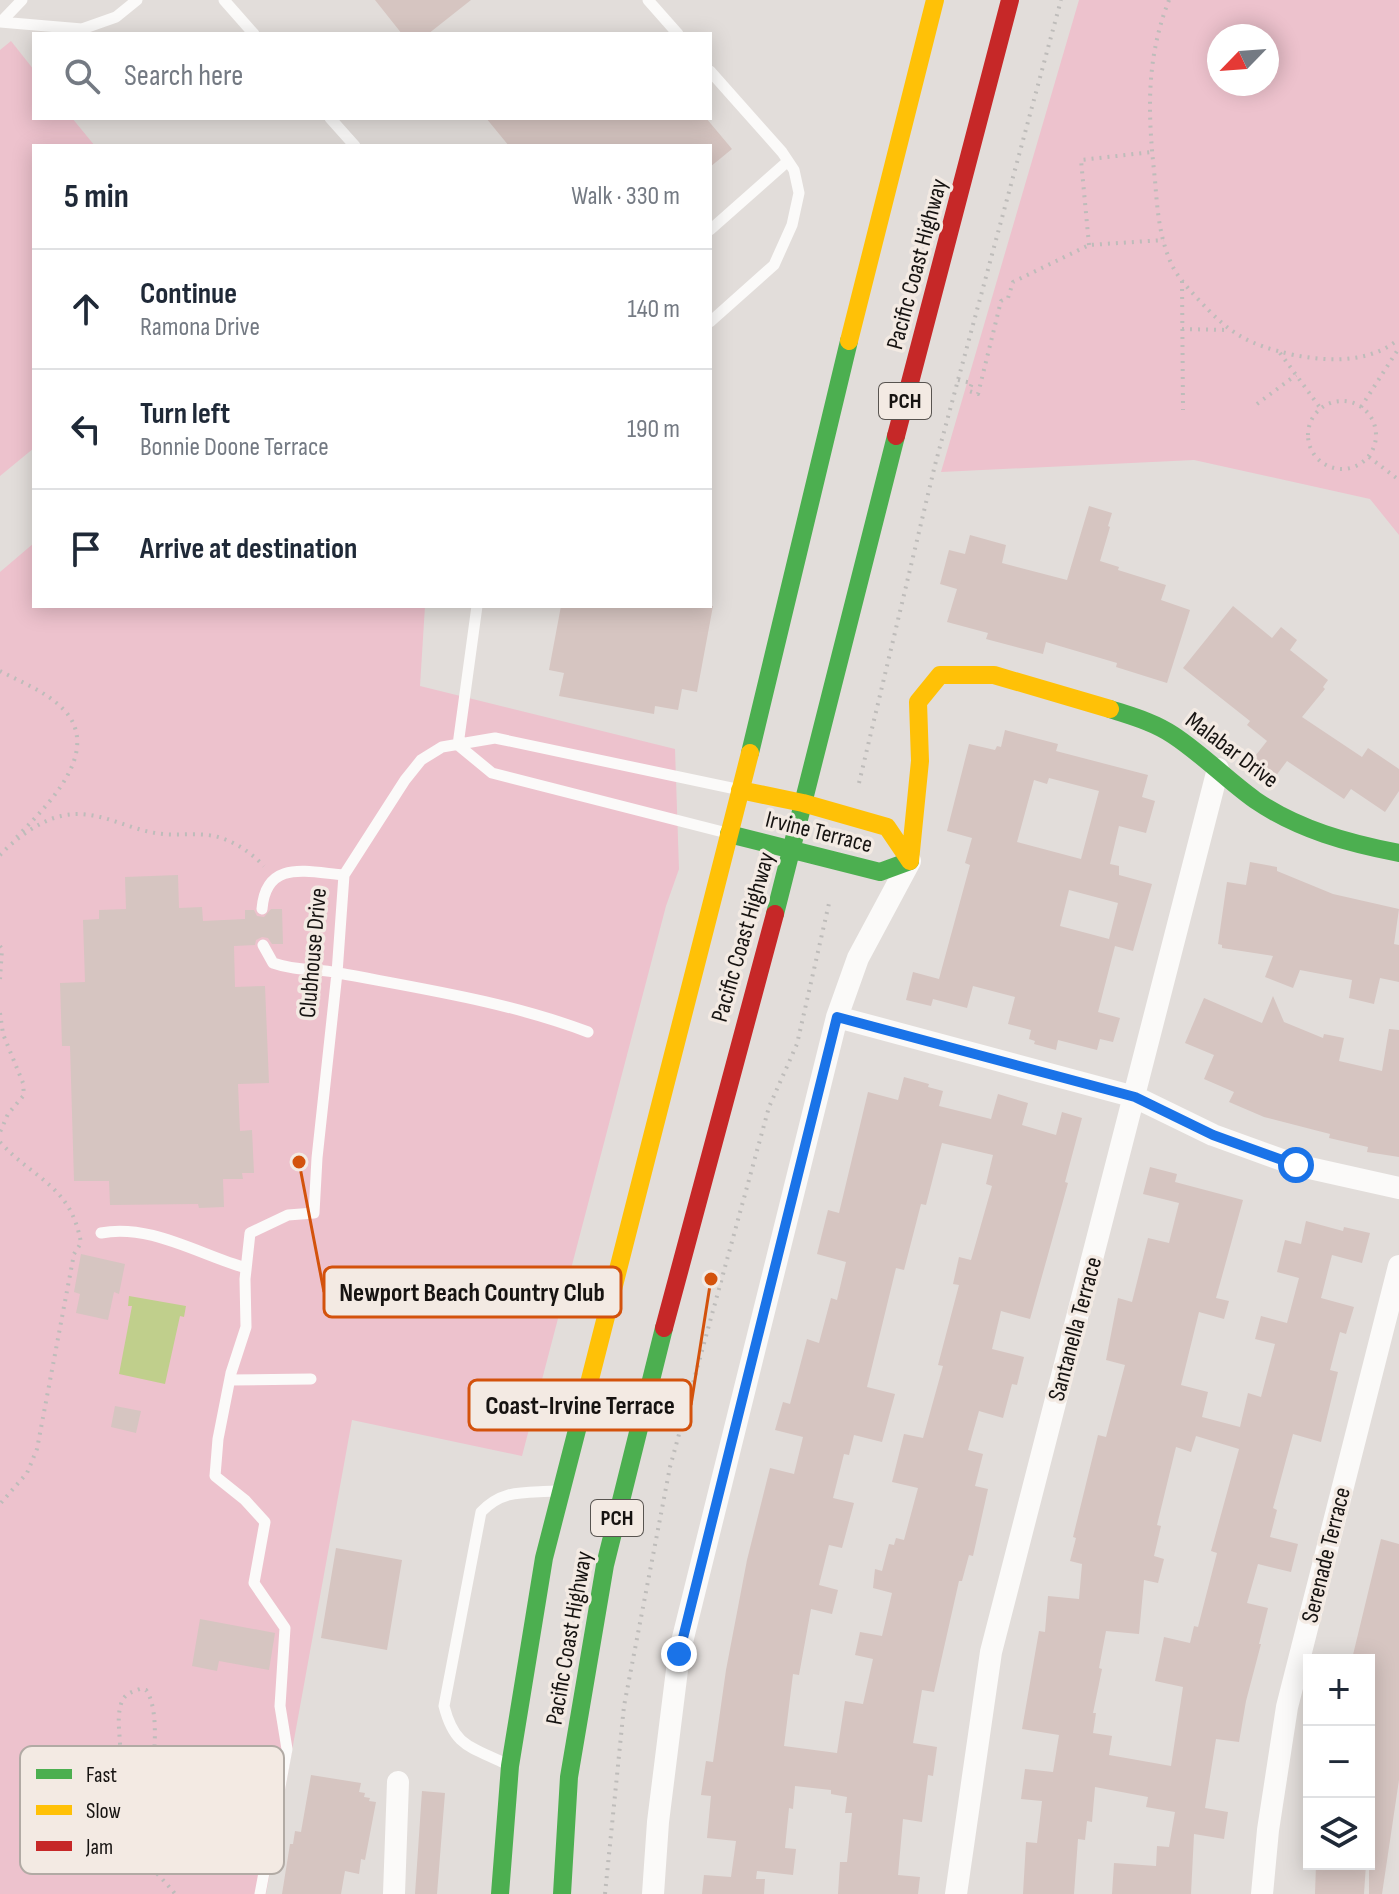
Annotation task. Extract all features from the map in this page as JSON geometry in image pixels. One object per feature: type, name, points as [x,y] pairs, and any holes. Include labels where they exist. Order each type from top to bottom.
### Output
[{"type":"main road","name":"Pacific Coast Highway","points":[[500,1894],[510,1766],[544,1558],[729,834],[886,186],[935,0]]},
{"type":"main road","name":"Pacific Coast Highway","points":[[562,1894],[569,1777],[605,1565],[692,1218],[793,849],[1010,0]]},
{"type":"main road","name":"Malabar Drive","points":[[910,861],[920,761],[918,702],[940,675],[994,675],[1139,718],[1172,734],[1257,801],[1303,827],[1348,843],[1399,853]]},
{"type":"main road","name":"Clubhouse Drive","points":[[740,790],[803,803]]},
{"type":"main road","name":"Irvine Terrace","points":[[729,834],[880,872],[910,861],[887,827],[803,803]]},
{"type":"street","name":"Santanella Terrace","points":[[956,1894],[991,1652],[1218,769]]},
{"type":"street","points":[[653,1894],[658,1822],[679,1654],[837,1017],[858,958],[910,861]]},
{"type":"street","points":[[837,1017],[1135,1097],[1213,1135],[1296,1165],[1399,1188]]},
{"type":"street","name":"Serenade Terrace","points":[[1262,1894],[1268,1830],[1287,1707],[1399,1266]]},
{"type":"street","points":[[394,1894],[398,1782]]},
{"type":"lane","points":[[0,22],[22,0]]},
{"type":"lane","points":[[0,22],[82,29],[116,17],[137,0]]},
{"type":"lane","points":[[224,0],[252,32]]},
{"type":"lane","points":[[648,0],[676,32]]},
{"type":"lane","points":[[712,73],[788,161],[794,170],[799,193],[792,225],[774,265],[712,320]]},
{"type":"lane","points":[[332,120],[353,144]]},
{"type":"lane","points":[[712,228],[788,161]]},
{"type":"lane","points":[[477,608],[458,745],[492,773],[729,834]]},
{"type":"lane","name":"Clubhouse Drive","points":[[246,1268],[250,1233],[288,1215],[314,1213],[344,875],[421,760],[442,747],[495,738],[740,790]]},
{"type":"lane","points":[[262,909],[263,892],[272,879],[292,871],[344,875]]},
{"type":"lane","points":[[263,945],[273,963],[295,970],[337,973],[516,1008],[588,1032]]},
{"type":"lane","points":[[101,1233],[120,1229],[161,1238],[246,1268],[246,1327],[230,1380],[218,1439],[215,1476],[245,1500],[265,1522],[254,1583],[285,1628],[280,1706],[287,1749],[284,1765]]},
{"type":"lane","points":[[230,1380],[311,1379]]},
{"type":"lane","points":[[510,1766],[464,1744],[450,1729],[444,1706],[481,1512],[506,1494],[561,1491]]},
{"type":"lane","points":[[260,1894],[264,1874]]},
{"type":"path","points":[[859,783],[935,465],[1061,0]]},
{"type":"path","points":[[1169,0],[1155,52],[1148,96],[1158,212],[1169,259],[1182,281],[1228,330],[1265,349],[1306,358],[1348,360],[1371,354],[1399,339]]},
{"type":"path","points":[[1089,245],[1081,160],[1152,152]]},
{"type":"path","points":[[958,380],[972,383],[969,391],[978,394],[1001,301],[1008,298],[1013,282],[1089,245],[1164,240]]},
{"type":"path","points":[[1182,281],[1183,410]]},
{"type":"path","points":[[1182,329],[1228,330]]},
{"type":"path","points":[[1361,407],[1399,348]]},
{"type":"path","points":[[1279,352],[1321,409]]},
{"type":"path","points":[[1257,404],[1296,375]]},
{"type":"path","points":[[1348,401],[1361,407],[1371,417],[1376,431],[1375,445],[1369,457],[1346,469],[1333,468],[1321,461],[1313,451],[1309,427],[1321,409],[1335,402],[1348,401]]},
{"type":"path","points":[[1369,457],[1399,480]]},
{"type":"path","points":[[0,671],[29,686],[63,710],[71,720],[76,749],[74,761],[61,786],[0,855]]},
{"type":"path","points":[[10,845],[46,821],[62,815],[100,816],[145,831],[222,838],[252,853],[272,879]]},
{"type":"path","points":[[605,1894],[624,1706],[670,1467],[769,1107],[797,1044],[830,899]]},
{"type":"path","points":[[0,946],[0,979]]},
{"type":"path","points":[[0,1013],[3,1034],[23,1083],[24,1095],[8,1114],[0,1132]]},
{"type":"path","points":[[0,1142],[60,1193],[79,1230],[81,1243],[74,1254],[37,1449],[27,1473],[0,1504]]},
{"type":"path","points":[[119,1746],[121,1705],[128,1694],[140,1689],[146,1690],[153,1702],[154,1746]]},
{"type":"path","points":[[159,1874],[175,1894]]},
{"type":"shaded area","points":[[1079,0],[1399,0],[1399,535],[1370,499],[1194,460],[941,472]]},
{"type":"shaded area","points":[[11,41],[32,67],[32,120],[74,120],[93,144],[32,144],[32,450],[0,476],[0,50]]},
{"type":"shaded area","points":[[32,545],[32,608],[425,608],[420,686],[675,749],[679,869],[666,906],[522,1456],[352,1420],[284,1795],[284,1746],[20,1746],[20,1874],[270,1874],[266,1894],[0,1894],[0,572]]},
{"type":"shaded area","points":[[129,1296],[186,1306],[184,1317],[180,1316],[165,1384],[119,1374],[132,1306],[128,1306]]},
{"type":"building","points":[[375,0],[471,0],[431,32],[400,32]]},
{"type":"building","points":[[488,120],[708,120],[732,149],[712,165],[712,144],[507,144]]},
{"type":"building","points":[[1089,506],[1112,513],[1100,561],[1166,585],[1161,600],[1190,610],[1167,683],[1116,667],[1117,663],[1046,642],[1043,654],[986,639],[988,633],[947,622],[957,589],[940,584],[949,550],[965,554],[970,535],[1006,545],[1002,563],[1067,580]]},
{"type":"building","points":[[713,606],[697,692],[682,689],[678,710],[655,706],[654,714],[559,696],[564,673],[549,670],[561,608]]},
{"type":"building","points":[[1233,606],[1272,638],[1281,627],[1297,640],[1290,650],[1328,680],[1323,687],[1325,689],[1302,717],[1362,757],[1368,748],[1399,769],[1399,791],[1385,812],[1351,789],[1344,799],[1287,761],[1275,777],[1252,760],[1267,741],[1247,725],[1250,721],[1183,668]]},
{"type":"building","points":[[1005,730],[1058,744],[1056,751],[1148,775],[1142,797],[1155,801],[1146,833],[1119,826],[1110,864],[1119,866],[1119,875],[1152,884],[1133,951],[1115,946],[1098,1012],[1120,1018],[1113,1042],[1100,1039],[1097,1050],[1058,1040],[1056,1050],[1034,1044],[1035,1041],[1029,1039],[1031,1030],[1008,1024],[1015,997],[973,986],[967,1008],[933,999],[931,1006],[906,1000],[913,972],[939,979],[970,865],[965,863],[972,838],[947,831],[969,744],[995,750],[997,746],[1001,747]],"holes":[[[1049,778],[1099,791],[1081,859],[1017,842],[1034,780],[1047,784]],[[1069,890],[1118,903],[1109,939],[1060,926]]]},
{"type":"building","points":[[1250,862],[1277,867],[1277,871],[1333,894],[1399,909],[1394,944],[1399,945],[1399,982],[1380,978],[1374,1004],[1349,998],[1352,980],[1300,970],[1293,988],[1265,977],[1273,956],[1222,948],[1218,944],[1227,882],[1246,885]]},
{"type":"building","points":[[178,875],[179,908],[202,907],[203,921],[245,919],[245,910],[254,910],[257,916],[264,917],[271,909],[282,909],[283,944],[272,944],[268,938],[262,937],[256,940],[255,945],[234,946],[235,987],[265,986],[269,1083],[238,1084],[240,1131],[252,1130],[254,1173],[242,1173],[243,1179],[223,1179],[224,1207],[199,1208],[198,1204],[110,1205],[109,1181],[74,1181],[70,1046],[62,1046],[60,983],[85,982],[83,920],[99,919],[99,910],[126,909],[125,877]]},
{"type":"building","points":[[1273,996],[1284,1022],[1323,1038],[1324,1034],[1344,1038],[1339,1061],[1382,1071],[1389,1029],[1399,1030],[1399,1157],[1367,1152],[1368,1147],[1329,1138],[1330,1134],[1264,1117],[1229,1102],[1234,1092],[1204,1079],[1214,1055],[1185,1043],[1204,998],[1262,1023]]},
{"type":"building","points":[[904,1077],[943,1091],[939,1106],[991,1119],[998,1094],[1028,1103],[1022,1125],[1056,1135],[1062,1112],[1082,1118],[1065,1182],[1068,1183],[1030,1319],[1001,1311],[992,1349],[1024,1357],[1017,1385],[1012,1384],[1003,1418],[979,1411],[968,1450],[983,1454],[975,1486],[988,1489],[973,1556],[969,1555],[962,1581],[959,1581],[934,1692],[922,1690],[913,1743],[937,1747],[933,1776],[928,1775],[922,1822],[903,1819],[898,1875],[920,1877],[918,1894],[838,1894],[840,1862],[847,1862],[852,1813],[845,1813],[847,1797],[831,1794],[831,1790],[795,1786],[793,1809],[789,1808],[785,1848],[796,1849],[793,1875],[757,1871],[756,1879],[765,1879],[764,1894],[702,1894],[704,1875],[731,1877],[736,1841],[707,1838],[711,1796],[701,1795],[706,1761],[713,1762],[726,1670],[747,1560],[770,1468],[794,1474],[803,1437],[775,1430],[783,1402],[790,1404],[807,1339],[819,1343],[831,1298],[837,1300],[846,1262],[817,1254],[828,1210],[839,1213],[868,1092],[898,1100]],"holes":[[[942,1143],[993,1155],[986,1184],[992,1186],[971,1260],[959,1257],[953,1284],[959,1285],[938,1365],[943,1366],[923,1438],[904,1434],[892,1482],[918,1488],[904,1540],[896,1538],[894,1545],[889,1544],[882,1571],[875,1569],[873,1588],[892,1593],[882,1636],[860,1632],[855,1655],[873,1659],[863,1704],[845,1701],[837,1753],[784,1746],[793,1674],[799,1675],[811,1609],[832,1614],[838,1590],[819,1585],[829,1545],[842,1548],[854,1503],[833,1498],[844,1454],[849,1455],[854,1435],[882,1442],[895,1394],[867,1387],[896,1268],[904,1270],[921,1204],[926,1205]]]},
{"type":"building","points":[[1150,1167],[1177,1174],[1175,1182],[1243,1200],[1216,1298],[1229,1301],[1224,1319],[1199,1312],[1181,1385],[1208,1392],[1202,1417],[1240,1427],[1248,1393],[1261,1397],[1275,1344],[1255,1339],[1261,1316],[1287,1323],[1299,1278],[1277,1272],[1285,1240],[1301,1244],[1306,1221],[1343,1231],[1344,1227],[1370,1233],[1362,1263],[1332,1255],[1321,1298],[1354,1307],[1346,1334],[1340,1332],[1330,1370],[1338,1372],[1321,1442],[1293,1434],[1273,1508],[1277,1510],[1270,1537],[1298,1544],[1291,1572],[1258,1564],[1247,1603],[1268,1608],[1261,1644],[1239,1742],[1216,1739],[1205,1808],[1228,1812],[1224,1839],[1194,1834],[1191,1894],[1112,1894],[1114,1863],[1156,1866],[1157,1846],[1169,1847],[1175,1812],[1146,1807],[1148,1797],[1095,1787],[1092,1822],[1087,1821],[1085,1840],[1078,1839],[1074,1894],[1023,1894],[1026,1842],[1037,1843],[1042,1801],[1021,1799],[1025,1769],[1053,1772],[1059,1735],[1022,1729],[1039,1631],[1045,1632],[1048,1596],[1079,1599],[1082,1564],[1070,1561],[1076,1538],[1073,1537],[1098,1435],[1106,1437],[1125,1365],[1106,1360],[1118,1298],[1132,1302],[1148,1238],[1169,1243],[1179,1203],[1143,1194]],"holes":[[[1196,1436],[1239,1449],[1211,1551],[1217,1553],[1198,1627],[1194,1626],[1190,1643],[1164,1637],[1155,1681],[1183,1687],[1171,1766],[1109,1755],[1112,1736],[1093,1733],[1096,1713],[1093,1713],[1106,1631],[1139,1634],[1144,1580],[1158,1583],[1164,1559],[1154,1556],[1161,1526],[1157,1525],[1176,1447],[1191,1452]]]},
{"type":"building","points":[[81,1254],[125,1264],[119,1294],[114,1292],[108,1320],[76,1313],[80,1294],[74,1292]]},
{"type":"building","points":[[115,1406],[141,1411],[136,1433],[111,1427]]},
{"type":"building","points":[[1381,1539],[1399,1544],[1399,1780],[1382,1894],[1369,1894],[1369,1870],[1375,1870],[1375,1654],[1353,1654]]},
{"type":"building","points":[[336,1548],[402,1560],[387,1650],[321,1638]]},
{"type":"building","points":[[200,1619],[275,1633],[269,1670],[219,1661],[217,1671],[192,1666]]},
{"type":"building","points":[[311,1775],[361,1783],[359,1792],[365,1793],[364,1797],[370,1798],[369,1801],[376,1802],[365,1860],[361,1859],[359,1874],[345,1871],[341,1894],[282,1894],[290,1844],[293,1844],[295,1831],[301,1832]]},
{"type":"building","points":[[422,1791],[445,1793],[437,1894],[415,1894]]},
{"type":"building","points":[[1316,1870],[1366,1870],[1364,1894],[1315,1894]]},
{"type":"traffic: fast","points":[[750,753],[849,341]]},
{"type":"traffic: fast","points":[[775,914],[896,436]]},
{"type":"traffic: fast","points":[[1110,709],[1166,730],[1255,800],[1289,820],[1343,840],[1399,853]]},
{"type":"traffic: fast","points":[[729,834],[880,872],[910,861]]},
{"type":"traffic: fast","points":[[562,1894],[569,1777],[605,1565],[664,1328]]},
{"type":"traffic: fast","points":[[500,1894],[510,1766],[544,1558],[586,1395]]},
{"type":"traffic: slow","points":[[849,341],[935,0]]},
{"type":"traffic: slow","points":[[910,861],[920,761],[918,702],[940,675],[994,675],[1110,709]]},
{"type":"traffic: slow","points":[[586,1395],[750,753]]},
{"type":"traffic: slow","points":[[740,790],[803,803],[887,827],[910,861]]},
{"type":"traffic: jam","points":[[896,436],[1010,0]]},
{"type":"traffic: jam","points":[[664,1328],[775,914]]},
{"type":"place","name":"Newport Beach Country Club","points":[[299,1162]]},
{"type":"place","name":"Coast-Irvine Terrace","points":[[711,1279]]},
{"type":"route","points":[[679,1654],[837,1017],[1135,1097],[1213,1135],[1296,1165]]}]
